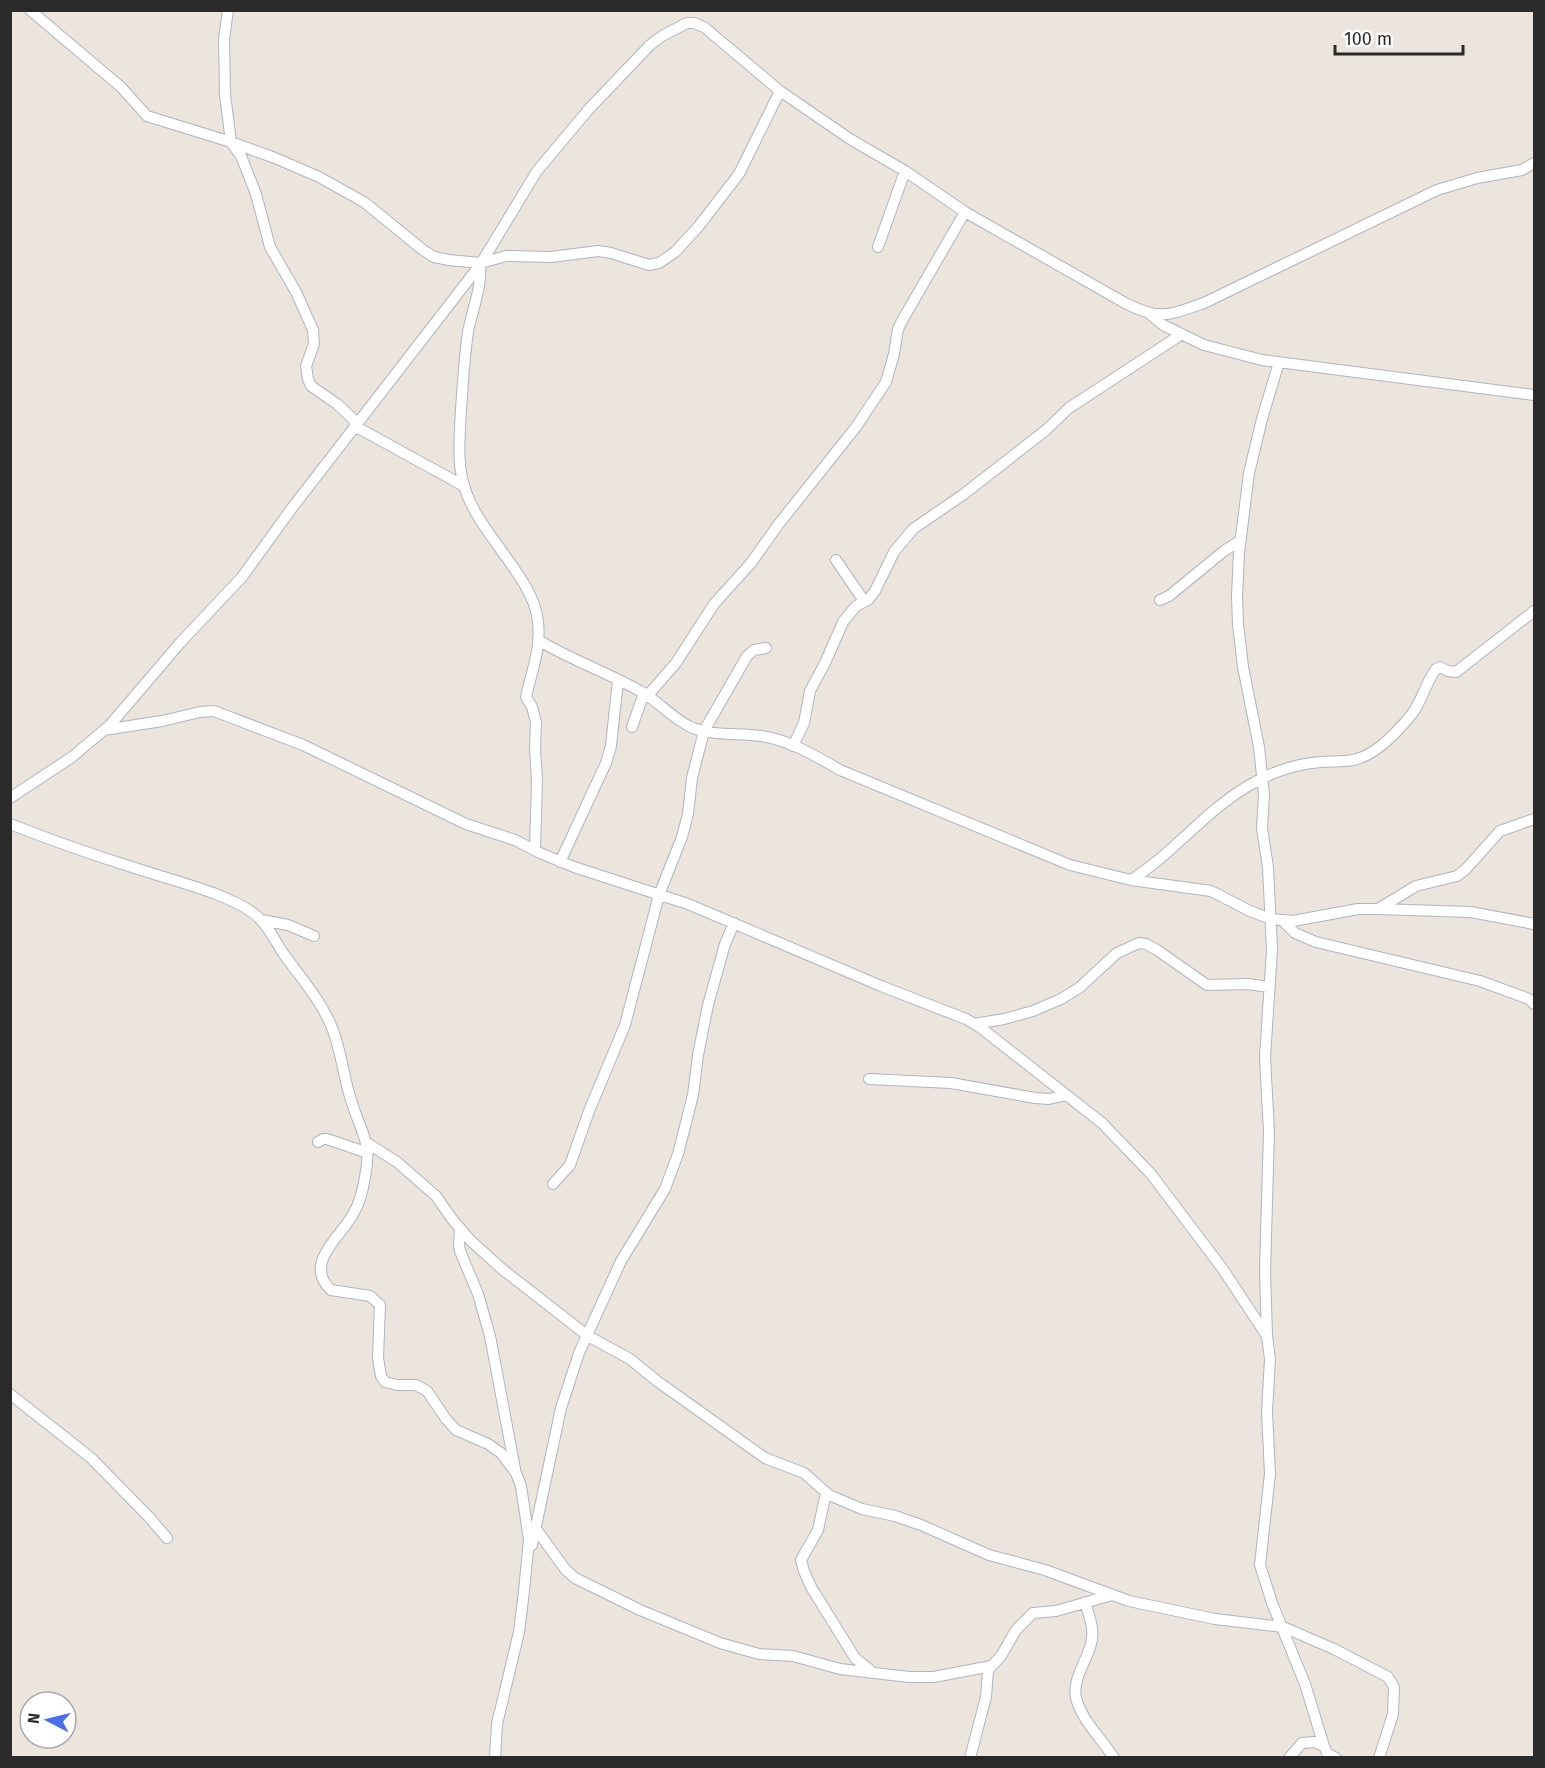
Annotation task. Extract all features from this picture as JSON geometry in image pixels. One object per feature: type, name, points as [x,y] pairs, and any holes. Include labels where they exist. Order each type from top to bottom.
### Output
[{"type":"street","points":[[30,10],[121,87],[147,116],[231,142],[318,177],[364,202],[429,254],[448,260],[481,264],[506,256],[551,257],[598,251],[649,265],[660,263],[675,252],[698,227],[740,174],[780,91]]},
{"type":"street","points":[[228,10],[225,39],[225,94],[231,142],[241,156],[256,194],[269,246],[296,292],[314,330],[315,340],[306,366],[311,386],[330,398],[354,420],[355,428]]},
{"type":"street","points":[[10,798],[72,757],[104,730],[180,643],[242,577],[481,264],[537,171],[562,139],[650,45],[671,30],[690,22],[704,27],[780,91],[850,139],[905,171],[965,212],[1125,303],[1156,318],[1163,325],[1204,345],[1279,362],[1534,395]]},
{"type":"street","points":[[1149,315],[1168,315],[1204,303],[1437,190],[1477,178],[1522,170],[1534,163]]},
{"type":"street","points":[[878,247],[905,171]]},
{"type":"street","points":[[632,727],[646,694],[676,663],[714,604],[751,563],[767,538],[856,427],[886,382],[898,328],[965,212]]},
{"type":"street","points":[[481,264],[480,280],[468,335],[459,453],[464,486],[477,515],[529,592],[536,610],[538,640],[534,671],[526,697],[532,707],[536,722],[535,850]]},
{"type":"street","points":[[793,746],[804,723],[810,692],[843,622],[856,606],[864,602],[875,591],[894,552],[913,529],[964,494],[1046,430],[1069,408],[1182,334]]},
{"type":"street","points":[[1279,362],[1255,446],[1246,493],[1237,596],[1243,667],[1259,747],[1262,779],[1262,828],[1276,920],[1265,1057],[1269,1132],[1265,1271],[1270,1359],[1267,1412],[1270,1474],[1260,1565],[1329,1754]]},
{"type":"street","points":[[355,428],[362,429],[464,486]]},
{"type":"street","points":[[1160,600],[1169,596],[1241,540]]},
{"type":"street","points":[[836,560],[864,602]]},
{"type":"street","points":[[1131,880],[1164,857],[1218,806],[1262,779],[1297,764],[1352,760],[1374,751],[1396,733],[1412,715],[1436,669],[1440,667],[1448,672],[1456,672],[1534,611]]},
{"type":"street","points":[[538,640],[646,694],[684,723],[704,731],[720,734],[764,736],[793,746],[840,770],[1059,861],[1131,880],[1211,891],[1250,911],[1276,920],[1295,933],[1316,942],[1480,981],[1529,999],[1534,1004]]},
{"type":"street","points":[[553,1184],[570,1165],[589,1111],[625,1025],[659,895],[682,837],[688,814],[692,778],[704,731],[747,656],[754,650],[766,648]]},
{"type":"street","points":[[560,862],[606,763],[611,746],[618,680]]},
{"type":"street","points":[[104,730],[214,711],[303,745],[466,824],[515,840],[560,862],[734,923],[786,947],[974,1024],[995,1037],[1102,1123],[1151,1174],[1222,1268],[1267,1336]]},
{"type":"street","points":[[1377,909],[1416,886],[1457,876],[1500,831],[1534,819]]},
{"type":"street","points":[[10,824],[192,886],[234,903],[261,920],[288,925],[314,936]]},
{"type":"street","points":[[1276,920],[1304,920],[1358,909],[1377,909],[1471,912],[1534,924]]},
{"type":"street","points":[[261,920],[303,981],[319,1000],[325,1012],[339,1051],[351,1102],[368,1148],[365,1178],[357,1207],[324,1254],[321,1269],[324,1280],[331,1290],[366,1295],[380,1305],[378,1358],[381,1376],[385,1382],[397,1385],[416,1385],[427,1390],[450,1424],[461,1433],[496,1449],[516,1473]]},
{"type":"street","points":[[526,1569],[561,1408],[579,1353],[621,1261],[665,1189],[672,1173],[693,1095],[708,1005],[725,944],[734,923]]},
{"type":"street","points":[[974,1024],[1033,1011],[1061,999],[1079,988],[1117,953],[1139,943],[1157,950],[1207,985],[1248,984],[1269,987]]},
{"type":"street","points":[[869,1079],[951,1083],[1035,1098],[1049,1099],[1066,1095]]},
{"type":"street","points":[[318,1142],[327,1139],[368,1148],[391,1157],[436,1196],[460,1228],[502,1269],[588,1336],[648,1371],[657,1381],[765,1458],[804,1473],[826,1493],[862,1509],[895,1516],[936,1531],[989,1555],[1045,1570],[1129,1601],[1215,1619],[1283,1627],[1334,1649],[1383,1675],[1393,1682],[1395,1696],[1393,1713],[1379,1758]]},
{"type":"street","points":[[460,1228],[460,1251],[478,1294],[490,1336],[516,1473],[521,1486],[529,1539],[519,1632],[497,1724],[495,1758]]},
{"type":"street","points":[[10,1394],[91,1458],[149,1516],[166,1538]]},
{"type":"street","points":[[826,1493],[818,1530],[801,1560],[811,1587],[855,1658],[874,1673]]},
{"type":"street","points":[[536,1529],[565,1569],[575,1578],[595,1590],[720,1643],[759,1653],[785,1654],[840,1669],[924,1678],[991,1666]]},
{"type":"street","points":[[970,1758],[986,1697],[988,1670],[1001,1656],[1016,1630],[1033,1613],[1056,1611],[1113,1595]]},
{"type":"street","points":[[1085,1602],[1093,1626],[1093,1634],[1092,1644],[1076,1688],[1076,1695],[1090,1723],[1114,1758]]},
{"type":"street","points":[[1289,1758],[1302,1743],[1315,1742],[1329,1754]]}]
